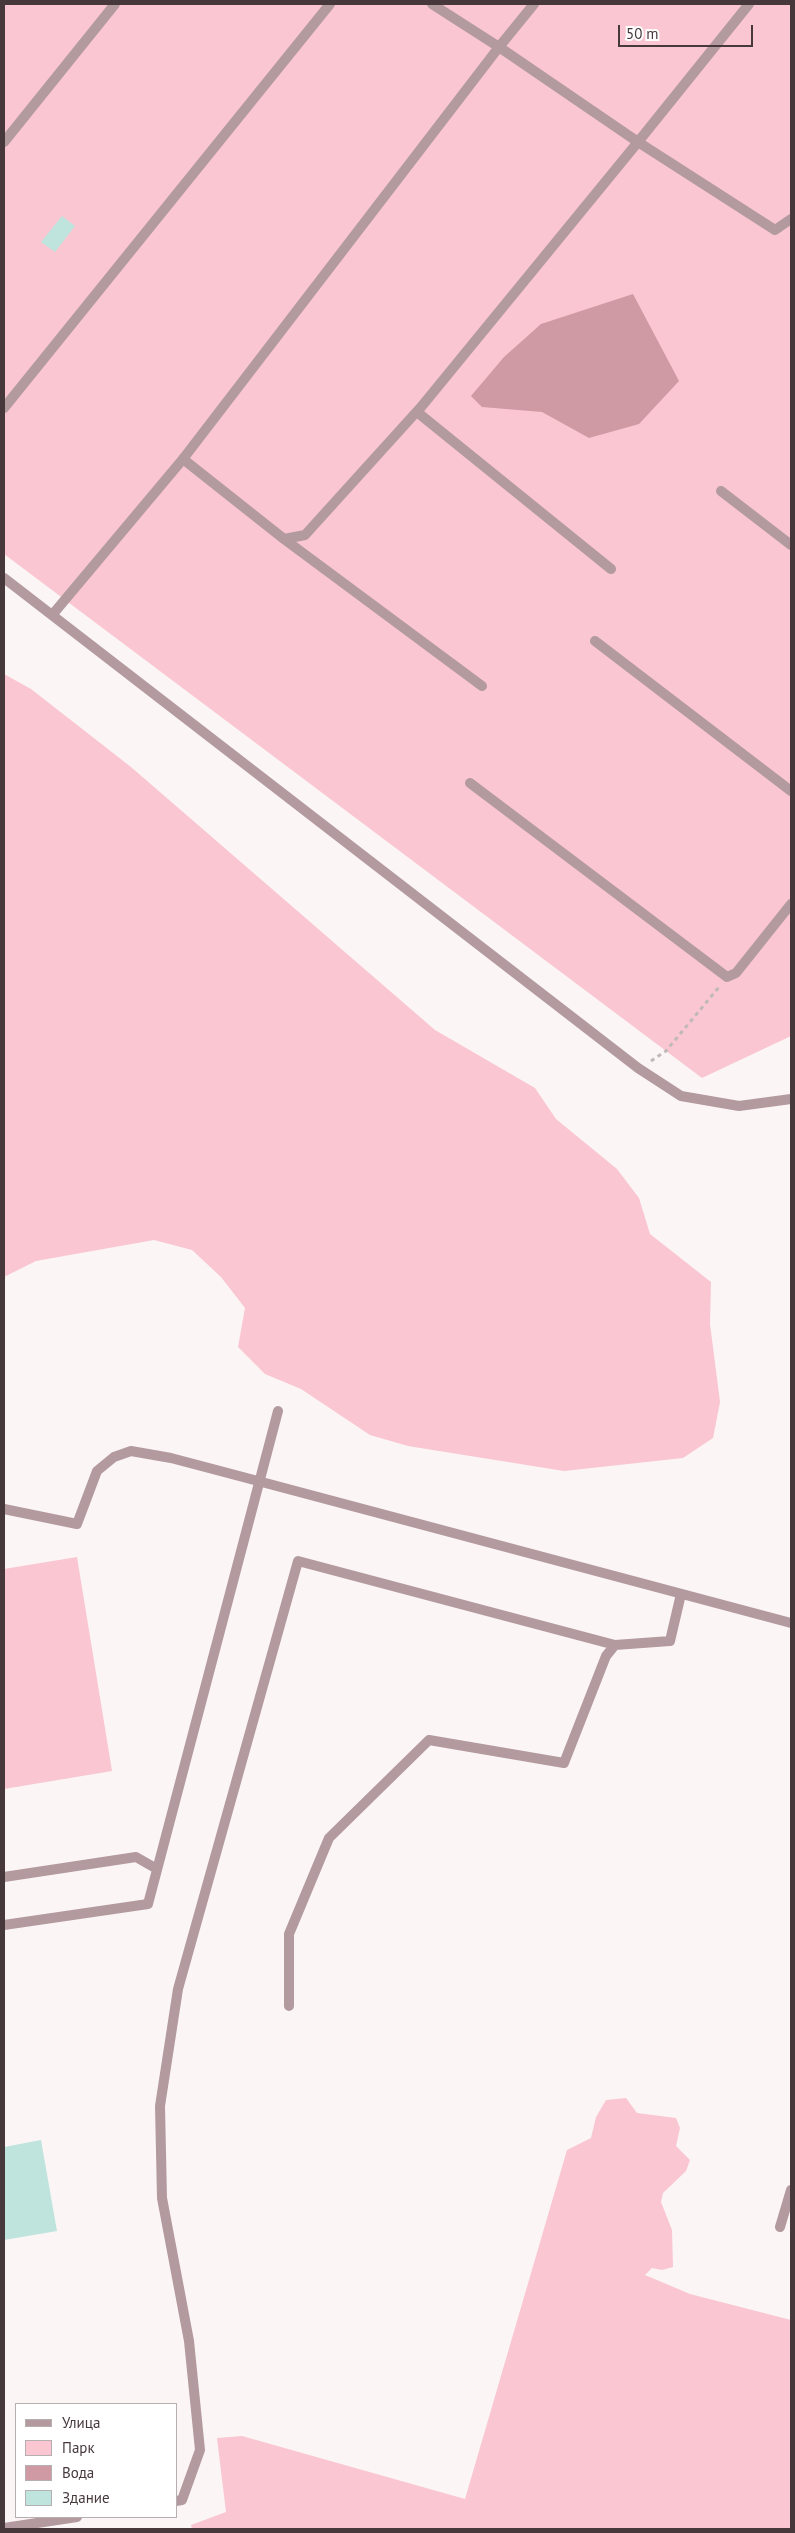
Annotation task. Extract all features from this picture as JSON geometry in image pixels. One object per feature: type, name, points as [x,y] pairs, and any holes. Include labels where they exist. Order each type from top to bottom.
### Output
[{"type":"street","points":[[4,142],[115,4]]},
{"type":"street","points":[[4,408],[330,4]]},
{"type":"street","points":[[432,4],[499,47],[638,142],[775,230],[791,220]]},
{"type":"street","points":[[53,614],[183,459],[534,4]]},
{"type":"street","points":[[611,569],[417,412],[749,4]]},
{"type":"street","points":[[284,539],[304,535],[423,405]]},
{"type":"street","points":[[183,459],[284,539],[482,686]]},
{"type":"street","points":[[721,491],[791,545]]},
{"type":"street","points":[[4,578],[638,1068],[681,1096],[739,1106],[791,1099]]},
{"type":"street","points":[[595,641],[791,791]]},
{"type":"street","points":[[470,783],[727,977],[736,974],[791,904]]},
{"type":"street","points":[[4,1926],[148,1904],[278,1411]]},
{"type":"street","points":[[4,1509],[77,1524],[97,1471],[114,1456],[131,1451],[171,1458],[791,1622]]},
{"type":"street","points":[[178,2501],[182,2500],[200,2450],[189,2341],[162,2198],[160,2106],[178,1989],[298,1561],[615,1645],[670,1642],[680,1594]]},
{"type":"street","points":[[289,2006],[288,1934],[329,1838],[429,1740],[564,1763],[606,1656],[615,1645]]},
{"type":"street","points":[[4,1877],[136,1857],[158,1870]]},
{"type":"street","points":[[780,2227],[791,2190]]},
{"type":"street","points":[[4,2528],[70,2518]]},
{"type":"path","points":[[638,1068],[666,1052],[727,977]]},
{"type":"green space","points":[[4,4],[791,4],[791,1036],[702,1078],[4,554]]},
{"type":"green space","points":[[4,674],[31,689],[131,767],[435,1030],[535,1088],[556,1119],[617,1169],[639,1198],[650,1234],[711,1282],[710,1324],[720,1402],[713,1438],[683,1458],[564,1471],[408,1446],[370,1435],[301,1389],[265,1374],[238,1347],[245,1308],[221,1277],[192,1250],[154,1240],[36,1261],[4,1277]]},
{"type":"green space","points":[[77,1557],[112,1771],[4,1789],[4,1569]]},
{"type":"green space","points":[[626,2098],[637,2113],[676,2118],[680,2128],[676,2146],[690,2160],[686,2171],[663,2193],[661,2202],[672,2230],[673,2267],[662,2270],[652,2268],[645,2275],[690,2294],[791,2320],[791,2529],[192,2529],[191,2525],[226,2512],[217,2438],[242,2436],[465,2499],[567,2150],[591,2138],[596,2117],[606,2100]]},
{"type":"water","points":[[633,294],[679,381],[639,424],[589,438],[542,412],[482,407],[471,396],[504,357],[541,324]]},
{"type":"building","points":[[62,216],[75,226],[55,252],[41,242]]},
{"type":"building","points":[[41,2140],[57,2231],[4,2240],[4,2147]]}]
